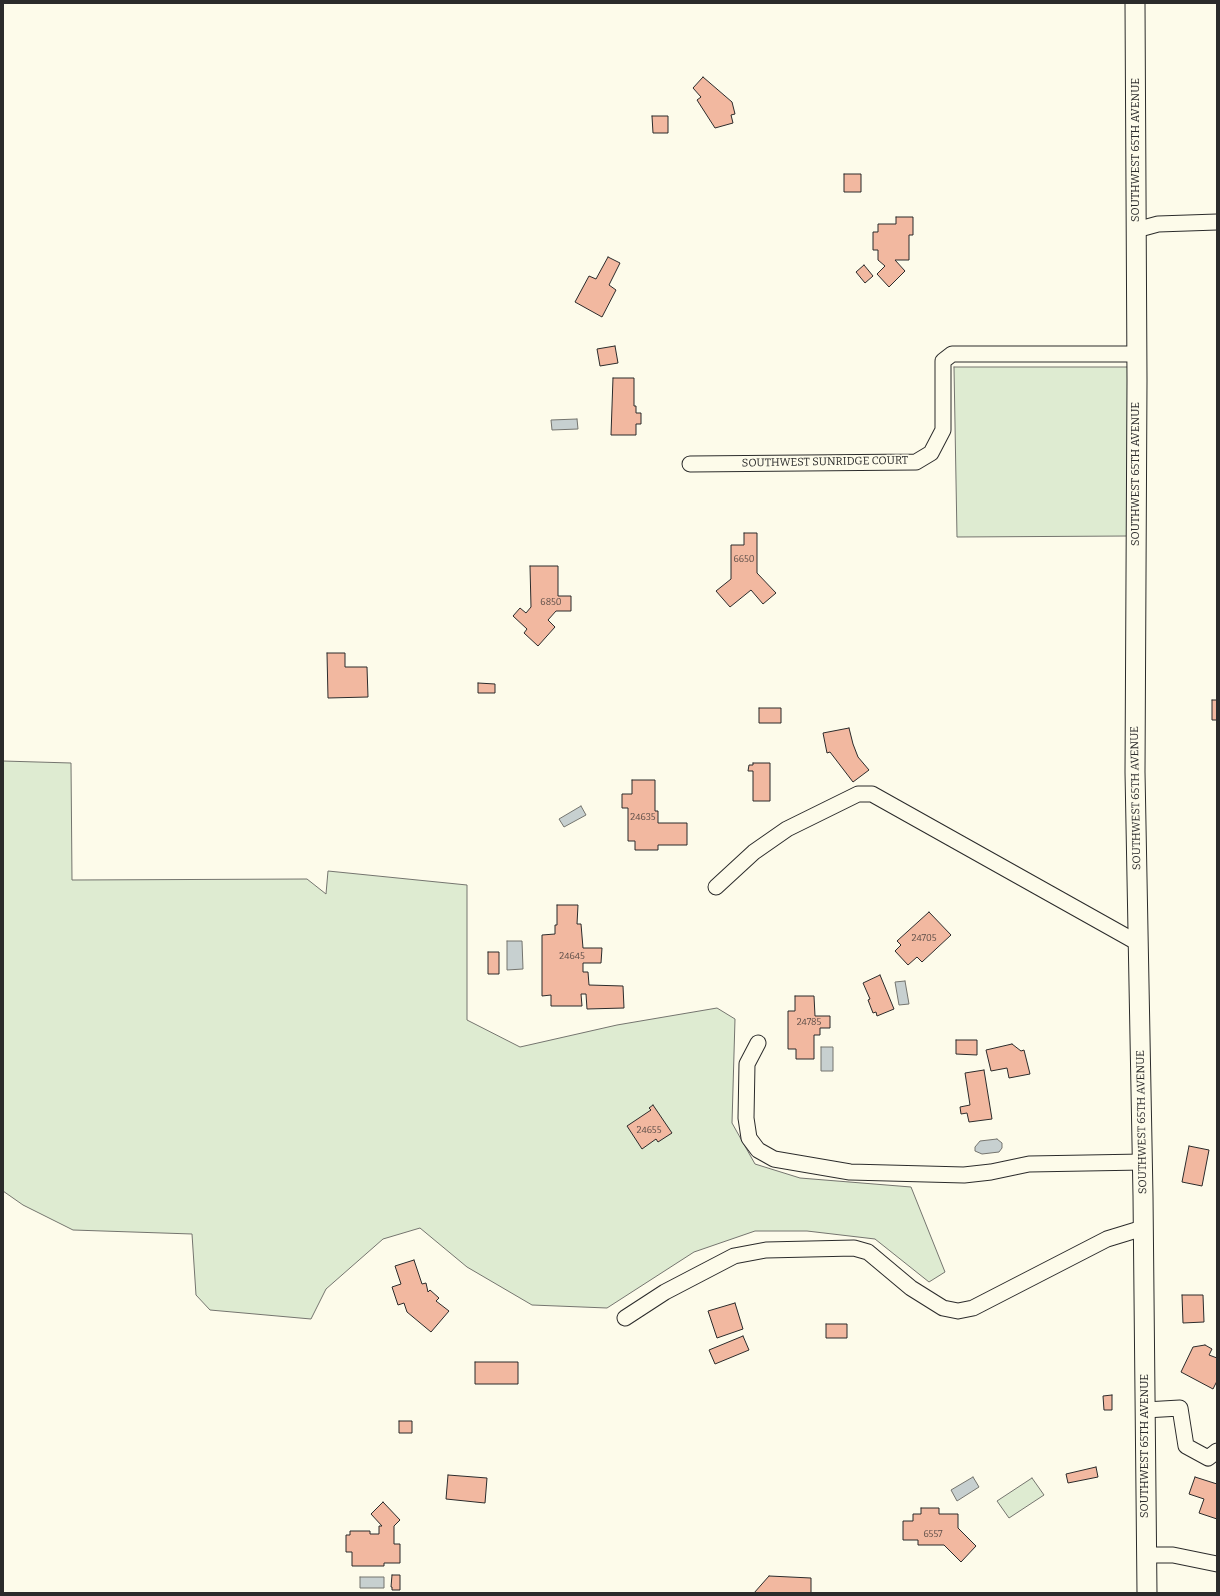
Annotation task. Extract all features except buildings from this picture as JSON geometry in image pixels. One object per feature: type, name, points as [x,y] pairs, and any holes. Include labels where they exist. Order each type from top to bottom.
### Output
[{"type":"main road","name":"SOUTHWEST 65TH AVENUE","points":[[1135,3],[1137,354],[1135,772],[1143,1162],[1147,1593]]},
{"type":"street","points":[[1136,230],[1158,224],[1217,222]]},
{"type":"street","name":"SOUTHWEST SUNRIDGE COURT","points":[[690,464],[916,462],[931,453],[943,430],[943,361],[952,354],[1137,354]]},
{"type":"street","points":[[716,887],[754,852],[787,829],[858,794],[872,794],[1138,943]]},
{"type":"street","points":[[758,1043],[747,1064],[746,1118],[749,1138],[758,1150],[774,1159],[850,1172],[964,1175],[1042,1163],[1143,1162]]},
{"type":"street","points":[[625,1318],[665,1292],[734,1256],[766,1250],[854,1248],[868,1252],[911,1288],[943,1308],[958,1311],[973,1308],[1107,1239],[1143,1228]]},
{"type":"street","points":[[1145,1410],[1180,1408],[1186,1446],[1208,1458],[1217,1451]]},
{"type":"street","points":[[1146,1555],[1173,1555],[1217,1564]]},
{"type":"green space","points":[[954,367],[1129,367],[1129,536],[957,537]]},
{"type":"green space","points":[[3,761],[71,763],[72,880],[307,879],[326,894],[328,871],[467,885],[467,1020],[520,1047],[617,1025],[717,1008],[735,1019],[732,1123],[755,1164],[800,1178],[911,1187],[945,1272],[929,1282],[875,1239],[807,1231],[755,1231],[694,1252],[607,1308],[532,1305],[467,1267],[420,1228],[383,1239],[326,1289],[311,1319],[210,1310],[196,1295],[192,1234],[73,1230],[23,1205],[3,1191]]},
{"type":"green space","points":[[1032,1478],[1044,1495],[1009,1518],[997,1501]]},
{"type":"shaded area","points":[[577,419],[578,429],[552,430],[551,420]]},
{"type":"shaded area","points":[[581,806],[586,815],[564,827],[559,819]]},
{"type":"shaded area","points":[[507,941],[522,941],[523,969],[507,970]]},
{"type":"shaded area","points":[[905,981],[909,1004],[899,1005],[895,982]]},
{"type":"shaded area","points":[[821,1047],[833,1047],[833,1071],[821,1071]]},
{"type":"shaded area","points":[[997,1139],[1002,1143],[1002,1148],[999,1152],[982,1154],[975,1151],[975,1147],[980,1141]]},
{"type":"shaded area","points":[[973,1477],[979,1487],[957,1501],[951,1490]]},
{"type":"shaded area","points":[[360,1577],[384,1577],[384,1588],[360,1588]]}]
